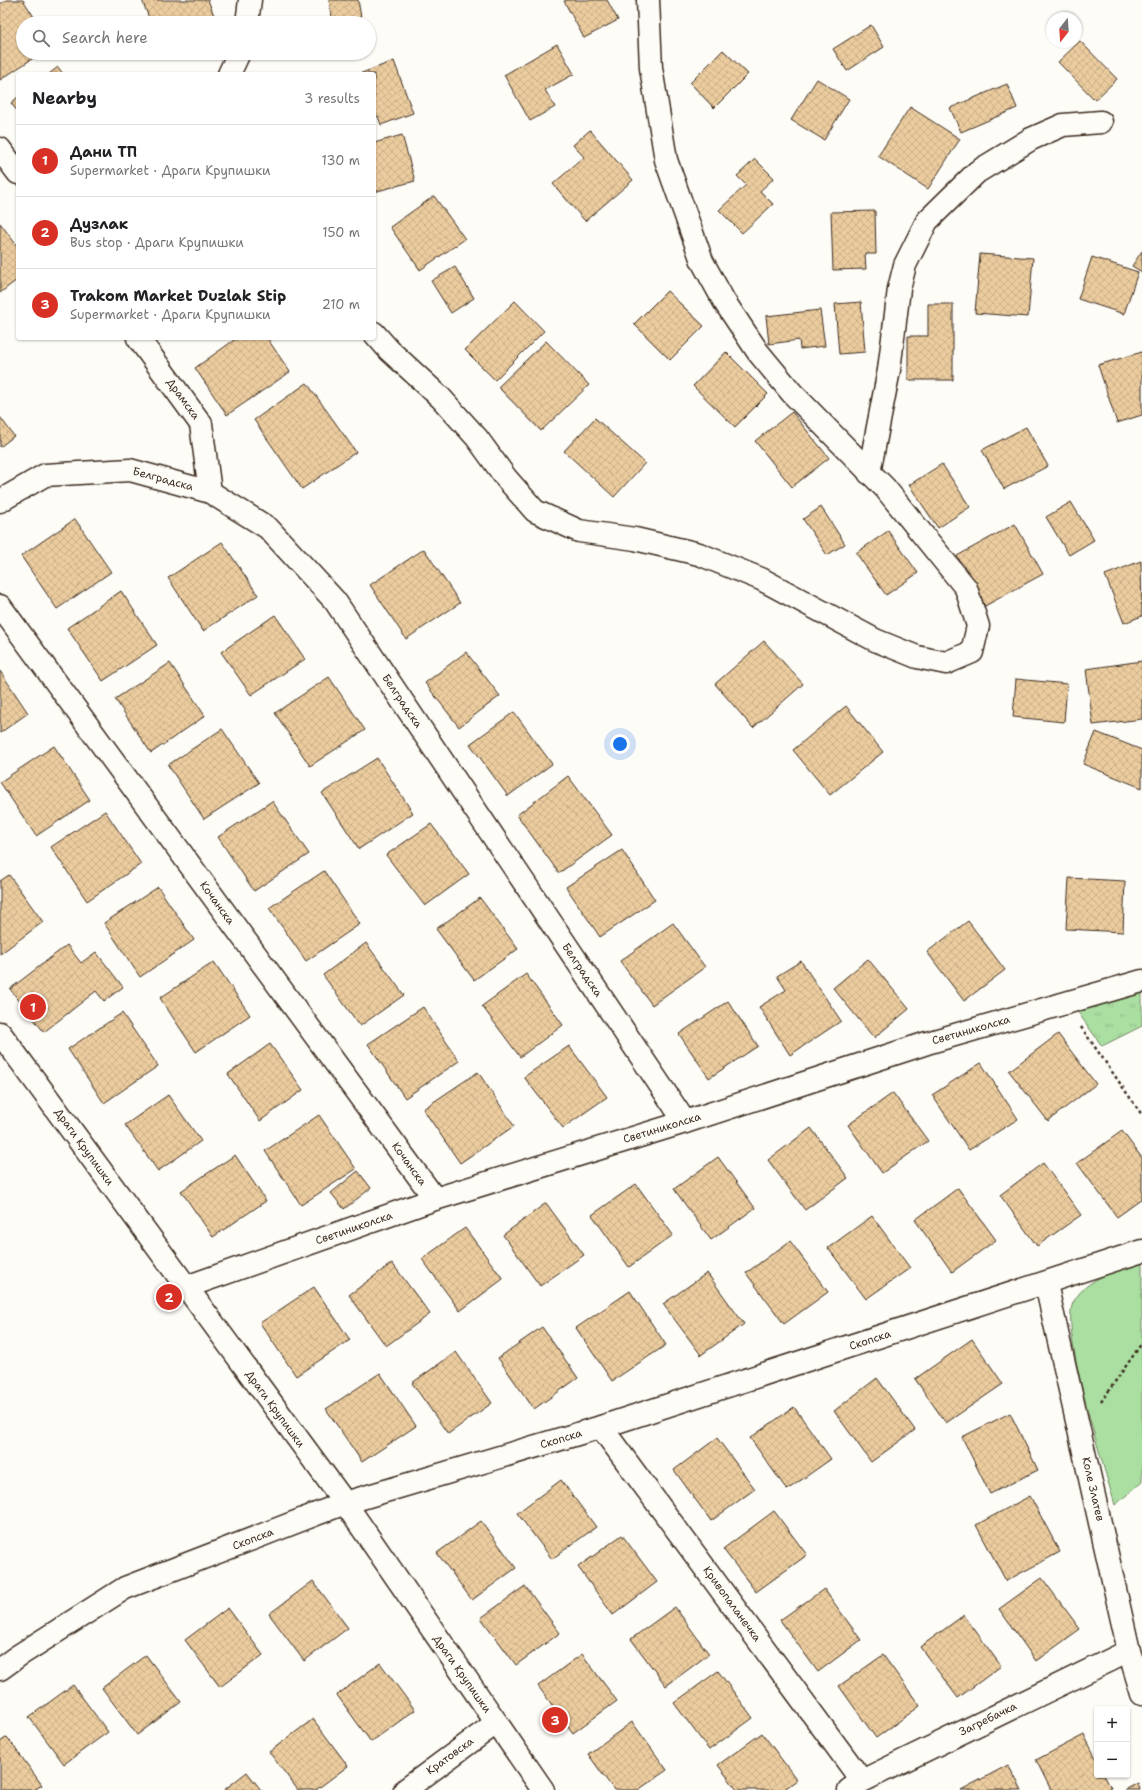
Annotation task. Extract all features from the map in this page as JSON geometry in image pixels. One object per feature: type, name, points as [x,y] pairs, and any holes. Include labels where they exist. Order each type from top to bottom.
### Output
[{"type":"street","points":[[248,16],[250,0]]},
{"type":"street","points":[[376,335],[389,350],[442,398],[477,438],[506,478],[535,511],[579,531],[635,539],[700,554],[761,579],[875,640],[917,657],[946,663],[972,652],[978,626],[966,588],[889,494],[792,393],[758,352],[724,302],[702,261],[666,160],[651,68],[648,0]]},
{"type":"street","points":[[230,72],[236,60]]},
{"type":"street","points":[[869,473],[889,370],[899,289],[905,265],[927,221],[977,172],[1031,139],[1063,125],[1101,122]]},
{"type":"street","points":[[0,149],[16,170]]},
{"type":"street","name":"Драмска","points":[[139,340],[201,424],[210,492]]},
{"type":"street","name":"Белградска","points":[[0,501],[45,476],[130,470],[210,492],[268,528],[335,601],[684,1122]]},
{"type":"street","name":"Кочанска","points":[[0,606],[435,1199]]},
{"type":"street","name":"Светиниколска","points":[[186,1287],[435,1199],[684,1122],[927,1043],[1142,981]]},
{"type":"street","name":"Драги Крупишки","points":[[0,1033],[345,1503],[543,1790]]},
{"type":"street","name":"Скопска","points":[[0,1670],[18,1656],[125,1588],[345,1503],[601,1427],[1046,1284],[1142,1251]]},
{"type":"street","name":"Коле Златев","points":[[1046,1284],[1129,1651],[1142,1694]]},
{"type":"street","name":"Кривопаланечка","points":[[601,1427],[856,1785]]},
{"type":"street","name":"Загребачка","points":[[856,1785],[1129,1651]]},
{"type":"street","name":"Кратовска","points":[[405,1790],[496,1723]]},
{"type":"path","points":[[1065,1003],[1142,1115]]},
{"type":"path","points":[[1078,1422],[1090,1418],[1142,1343]]},
{"type":"green space","points":[[1142,990],[1142,1026],[1102,1046],[1077,1011]]},
{"type":"green space","points":[[1142,1262],[1142,1482],[1115,1505],[1085,1401],[1073,1341],[1071,1318],[1073,1303],[1086,1287],[1103,1276]]},
{"type":"building","points":[[6,0],[23,0],[33,16],[16,16],[16,60],[30,60],[0,80],[0,4]]},
{"type":"building","points":[[142,0],[208,0],[214,16],[148,16]]},
{"type":"building","points":[[329,0],[358,0],[361,16],[332,16]]},
{"type":"building","points":[[607,0],[618,20],[584,38],[564,1]]},
{"type":"building","points":[[871,25],[884,47],[847,71],[833,49]]},
{"type":"building","points":[[1082,43],[1117,79],[1095,100],[1058,62],[1073,48],[1082,48]]},
{"type":"building","points":[[557,44],[574,74],[545,90],[555,107],[530,121],[504,75]]},
{"type":"building","points":[[723,50],[748,74],[714,108],[690,83]]},
{"type":"building","points":[[394,61],[413,113],[381,125],[378,116],[376,116],[376,72],[364,72]]},
{"type":"building","points":[[58,67],[62,72],[52,72]]},
{"type":"building","points":[[817,79],[849,99],[824,140],[791,120]]},
{"type":"building","points":[[1007,84],[1017,108],[961,132],[950,108]]},
{"type":"building","points":[[16,99],[16,109],[11,103]]},
{"type":"building","points":[[910,107],[960,139],[928,189],[878,156]]},
{"type":"building","points":[[590,130],[633,180],[585,221],[553,184],[584,157],[573,145]]},
{"type":"building","points":[[402,135],[415,181],[376,191],[376,142]]},
{"type":"building","points":[[755,159],[774,178],[760,191],[773,204],[742,233],[719,210],[746,185],[737,176]]},
{"type":"building","points":[[434,196],[465,239],[420,270],[390,227]]},
{"type":"building","points":[[875,211],[876,254],[865,254],[866,269],[833,270],[831,212]]},
{"type":"building","points":[[0,223],[16,244],[16,281],[0,293]]},
{"type":"building","points":[[1142,251],[1142,272],[1132,266]]},
{"type":"building","points":[[980,254],[1033,258],[1028,317],[975,313]]},
{"type":"building","points":[[1092,257],[1138,272],[1124,314],[1078,299]]},
{"type":"building","points":[[455,267],[474,298],[451,313],[431,281]]},
{"type":"building","points":[[667,291],[704,326],[670,360],[634,324]]},
{"type":"building","points":[[515,301],[544,331],[495,380],[465,350]]},
{"type":"building","points":[[861,302],[865,352],[839,354],[835,304]]},
{"type":"building","points":[[928,304],[953,304],[953,380],[908,380],[908,336],[928,336]]},
{"type":"building","points":[[820,310],[825,346],[800,349],[799,340],[769,344],[766,316]]},
{"type":"building","points":[[234,340],[268,340],[290,372],[227,415],[195,368]]},
{"type":"building","points":[[546,341],[589,385],[541,431],[498,387]]},
{"type":"building","points":[[726,352],[768,394],[735,427],[693,386]]},
{"type":"building","points":[[1142,352],[1142,415],[1117,423],[1098,365]]},
{"type":"building","points":[[307,383],[356,452],[302,489],[254,420]]},
{"type":"building","points":[[792,412],[829,458],[792,487],[755,441]]},
{"type":"building","points":[[0,417],[14,436],[0,447]]},
{"type":"building","points":[[595,418],[645,463],[614,497],[564,451]]},
{"type":"building","points":[[1026,427],[1048,466],[1004,489],[982,450]]},
{"type":"building","points":[[942,464],[970,507],[938,528],[909,485]]},
{"type":"building","points":[[1071,502],[1094,540],[1069,555],[1046,517]]},
{"type":"building","points":[[821,507],[845,544],[827,555],[803,519]]},
{"type":"building","points":[[75,519],[111,572],[57,609],[21,556]]},
{"type":"building","points":[[1015,524],[1043,574],[985,606],[957,556]]},
{"type":"building","points":[[888,531],[918,573],[886,595],[856,553]]},
{"type":"building","points":[[222,542],[258,595],[203,631],[168,578]]},
{"type":"building","points":[[424,549],[460,603],[406,639],[370,585]]},
{"type":"building","points":[[1141,561],[1142,616],[1124,623],[1105,575]]},
{"type":"building","points":[[121,591],[157,645],[103,681],[67,628]]},
{"type":"building","points":[[275,615],[305,659],[251,695],[221,652]]},
{"type":"building","points":[[764,641],[803,684],[753,728],[715,684]]},
{"type":"building","points":[[466,652],[500,696],[459,727],[425,683]]},
{"type":"building","points":[[1142,661],[1142,719],[1093,725],[1086,669]]},
{"type":"building","points":[[170,663],[205,716],[151,753],[115,699]]},
{"type":"building","points":[[0,671],[28,713],[0,733]]},
{"type":"building","points":[[329,677],[365,730],[310,766],[275,713]]},
{"type":"building","points":[[1016,679],[1067,684],[1064,722],[1013,717]]},
{"type":"building","points":[[846,706],[883,752],[830,795],[793,750]]},
{"type":"building","points":[[514,712],[552,764],[508,796],[470,744]]},
{"type":"building","points":[[222,729],[259,783],[204,819],[168,765]]},
{"type":"building","points":[[1096,732],[1142,750],[1142,788],[1083,764]]},
{"type":"building","points":[[54,746],[90,800],[36,836],[0,782]]},
{"type":"building","points":[[377,758],[413,813],[359,849],[322,793]]},
{"type":"building","points":[[568,776],[612,835],[559,873],[517,815]]},
{"type":"building","points":[[272,801],[309,854],[254,891],[218,837]]},
{"type":"building","points":[[105,811],[141,864],[87,901],[51,847]]},
{"type":"building","points":[[431,824],[469,874],[425,906],[386,855]]},
{"type":"building","points":[[622,850],[655,900],[600,937],[566,887]]},
{"type":"building","points":[[324,871],[360,924],[306,961],[269,908]]},
{"type":"building","points":[[9,875],[43,922],[0,954],[0,881]]},
{"type":"building","points":[[1069,878],[1125,881],[1123,932],[1066,929]]},
{"type":"building","points":[[158,887],[194,940],[140,977],[104,923]]},
{"type":"building","points":[[480,898],[518,949],[474,980],[436,929]]},
{"type":"building","points":[[968,921],[1005,970],[964,1001],[927,952]]},
{"type":"building","points":[[673,923],[705,967],[652,1005],[620,961]]},
{"type":"building","points":[[366,943],[404,995],[360,1026],[323,975]]},
{"type":"building","points":[[67,945],[81,963],[96,952],[123,987],[104,1001],[96,991],[44,1032],[10,989]]},
{"type":"building","points":[[868,959],[909,1009],[874,1038],[833,988]]},
{"type":"building","points":[[801,961],[841,1021],[790,1055],[759,1007],[786,990],[777,976]]},
{"type":"building","points":[[214,962],[250,1015],[196,1052],[160,998]]},
{"type":"building","points":[[526,974],[563,1025],[520,1057],[482,1006]]},
{"type":"building","points":[[728,1001],[758,1046],[709,1078],[679,1034]]},
{"type":"building","points":[[423,1007],[459,1061],[405,1098],[368,1044]]},
{"type":"building","points":[[122,1013],[158,1066],[104,1103],[68,1049]]},
{"type":"building","points":[[1058,1034],[1096,1084],[1048,1121],[1009,1071]]},
{"type":"building","points":[[270,1044],[303,1090],[260,1121],[228,1074]]},
{"type":"building","points":[[569,1046],[607,1097],[563,1128],[524,1077]]},
{"type":"building","points":[[981,1063],[1018,1119],[969,1150],[932,1095]]},
{"type":"building","points":[[478,1072],[514,1126],[460,1163],[423,1109]]},
{"type":"building","points":[[893,1093],[928,1141],[882,1173],[848,1125]]},
{"type":"building","points":[[168,1095],[201,1141],[158,1171],[125,1125]]},
{"type":"building","points":[[319,1115],[356,1169],[301,1205],[265,1151]]},
{"type":"building","points":[[811,1128],[848,1178],[805,1210],[768,1160]]},
{"type":"building","points":[[1122,1131],[1142,1158],[1142,1199],[1117,1217],[1077,1163]]},
{"type":"building","points":[[235,1155],[266,1201],[213,1237],[181,1191]]},
{"type":"building","points":[[718,1157],[755,1208],[711,1240],[674,1189]]},
{"type":"building","points":[[1043,1163],[1081,1215],[1037,1246],[1000,1195]]},
{"type":"building","points":[[358,1171],[371,1188],[344,1209],[331,1193]]},
{"type":"building","points":[[636,1184],[673,1235],[629,1267],[592,1215]]},
{"type":"building","points":[[958,1188],[996,1240],[952,1272],[915,1220]]},
{"type":"building","points":[[546,1203],[584,1255],[540,1286],[503,1235]]},
{"type":"building","points":[[872,1216],[910,1268],[866,1299],[828,1248]]},
{"type":"building","points":[[465,1228],[503,1279],[460,1311],[422,1259]]},
{"type":"building","points":[[790,1241],[828,1292],[784,1324],[746,1273]]},
{"type":"building","points":[[392,1263],[430,1314],[386,1346],[349,1295]]},
{"type":"building","points":[[707,1273],[744,1324],[701,1355],[663,1304]]},
{"type":"building","points":[[314,1287],[350,1340],[296,1376],[260,1323]]},
{"type":"building","points":[[630,1291],[666,1345],[612,1381],[576,1328]]},
{"type":"building","points":[[542,1327],[578,1378],[534,1409],[498,1358]]},
{"type":"building","points":[[972,1339],[1003,1384],[946,1423],[915,1379]]},
{"type":"building","points":[[456,1352],[492,1403],[448,1434],[412,1383]]},
{"type":"building","points":[[380,1373],[416,1426],[362,1462],[326,1409]]},
{"type":"building","points":[[877,1378],[915,1430],[871,1462],[834,1411]]},
{"type":"building","points":[[794,1407],[831,1459],[787,1490],[750,1438]]},
{"type":"building","points":[[1010,1413],[1038,1470],[990,1494],[962,1437]]},
{"type":"building","points":[[717,1438],[755,1489],[711,1521],[674,1470]]},
{"type":"building","points":[[561,1480],[596,1527],[552,1559],[517,1513]]},
{"type":"building","points":[[1030,1496],[1060,1552],[1006,1581],[976,1525]]},
{"type":"building","points":[[774,1511],[807,1555],[756,1592],[723,1549]]},
{"type":"building","points":[[481,1521],[516,1568],[472,1600],[437,1553]]},
{"type":"building","points":[[622,1535],[657,1582],[613,1615],[578,1567]]},
{"type":"building","points":[[1042,1578],[1080,1629],[1036,1661],[999,1609]]},
{"type":"building","points":[[313,1581],[348,1628],[304,1661],[269,1614]]},
{"type":"building","points":[[525,1586],[560,1633],[516,1665],[481,1618]]},
{"type":"building","points":[[824,1589],[861,1640],[818,1672],[780,1620]]},
{"type":"building","points":[[675,1607],[709,1654],[666,1686],[631,1639]]},
{"type":"building","points":[[228,1608],[263,1655],[220,1687],[185,1640]]},
{"type":"building","points":[[964,1615],[1001,1666],[958,1698],[920,1647]]},
{"type":"building","points":[[582,1654],[617,1701],[573,1733],[538,1686]]},
{"type":"building","points":[[146,1655],[181,1702],[137,1735],[102,1688]]},
{"type":"building","points":[[883,1655],[920,1706],[876,1738],[839,1686]]},
{"type":"building","points":[[380,1663],[415,1710],[371,1742],[337,1695]]},
{"type":"building","points":[[718,1671],[753,1718],[709,1750],[674,1703]]},
{"type":"building","points":[[73,1685],[108,1732],[64,1764],[29,1717]]},
{"type":"building","points":[[313,1719],[348,1766],[316,1790],[298,1790],[269,1752]]},
{"type":"building","points":[[632,1722],[667,1770],[638,1790],[614,1790],[588,1754]]},
{"type":"building","points":[[762,1733],[797,1780],[783,1790],[737,1790],[718,1765]]},
{"type":"building","points":[[1084,1735],[1094,1754],[1094,1778],[1106,1778],[1111,1788],[1106,1790],[1051,1790],[1036,1760]]},
{"type":"building","points":[[7,1737],[42,1785],[34,1790],[0,1790],[0,1742]]},
{"type":"building","points":[[1008,1765],[1022,1790],[961,1790]]},
{"type":"building","points":[[247,1772],[261,1790],[224,1790]]},
{"type":"building","points":[[1138,1783],[1140,1790],[1125,1790]]},
{"type":"place","name":"Дани ТП","points":[[33,1007]]},
{"type":"place","name":"Дузлак","points":[[169,1297]]},
{"type":"place","name":"Trakom Market Duzlak Stip","points":[[555,1720]]}]
